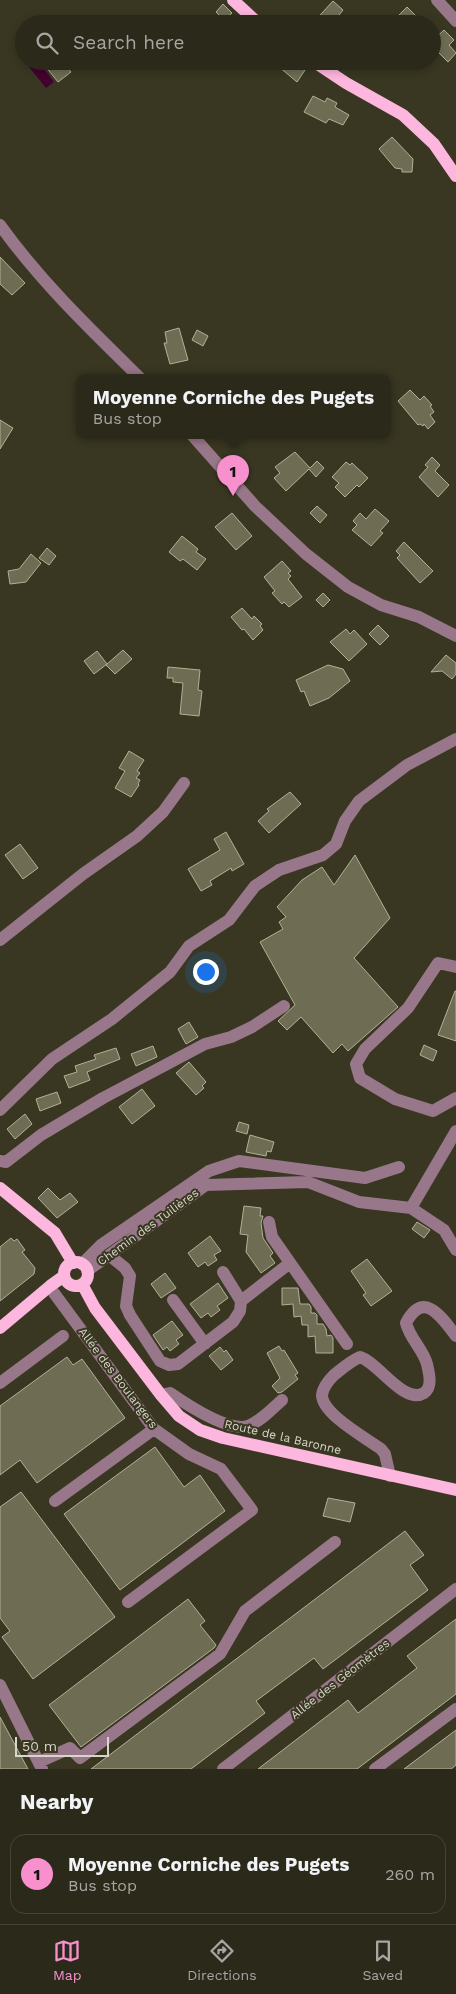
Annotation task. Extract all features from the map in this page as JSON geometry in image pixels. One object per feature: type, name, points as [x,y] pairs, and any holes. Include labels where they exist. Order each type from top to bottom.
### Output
[{"type":"main road","points":[[234,0],[250,15]]},
{"type":"main road","points":[[328,70],[408,118],[434,144],[456,176]]},
{"type":"main road","points":[[0,1188],[50,1229],[81,1266],[87,1279],[50,1286],[0,1328]]},
{"type":"main road","points":[[72,1282],[66,1268],[81,1266]]},
{"type":"main road","points":[[19,1313],[72,1282]]},
{"type":"main road","name":"Route de la Baronne","points":[[72,1282],[95,1308],[160,1396],[179,1416],[200,1430],[223,1438],[456,1490]]},
{"type":"street","points":[[436,0],[456,21]]},
{"type":"street","points":[[0,225],[18,250],[57,296],[136,374]]},
{"type":"street","points":[[196,439],[260,512],[306,554],[348,587],[381,605],[420,617],[456,636]]},
{"type":"street","points":[[0,1110],[52,1059],[112,1019],[170,972],[189,946],[229,920],[255,886],[279,870],[323,855],[336,844],[345,821],[359,801],[406,765],[456,739]]},
{"type":"street","points":[[0,940],[83,874],[136,836],[163,812],[184,783]]},
{"type":"street","points":[[456,967],[438,963],[408,1008],[365,1049],[356,1064],[360,1078],[395,1099],[432,1110],[456,1098]]},
{"type":"street","points":[[0,1161],[6,1162],[41,1135],[102,1098],[206,1044],[231,1037],[245,1030],[284,1006]]},
{"type":"street","points":[[411,1208],[456,1131]]},
{"type":"street","points":[[81,1266],[102,1245],[209,1171],[238,1161],[365,1178],[399,1167]]},
{"type":"street","name":"Chemin des Tuilières","points":[[81,1266],[109,1255],[206,1184],[308,1182],[359,1202],[411,1208],[444,1230],[456,1250]]},
{"type":"street","points":[[269,1222],[272,1237],[347,1344]]},
{"type":"street","points":[[109,1255],[125,1268],[130,1276],[126,1306],[130,1315],[160,1361],[169,1365],[178,1364],[205,1344],[234,1322],[240,1312],[241,1301],[223,1272]]},
{"type":"street","points":[[241,1301],[290,1263]]},
{"type":"street","name":"Allée des Boulangers","points":[[54,1293],[154,1429],[189,1454],[221,1469],[252,1510],[128,1602]]},
{"type":"street","points":[[173,1300],[205,1344]]},
{"type":"street","points":[[390,1476],[385,1454],[381,1449],[331,1413],[325,1404],[322,1394],[328,1381],[349,1362],[360,1358],[369,1360],[402,1391],[412,1395],[422,1394],[429,1389],[430,1380],[427,1362],[408,1332],[406,1324],[411,1314],[419,1309],[428,1308],[439,1313],[456,1336]]},
{"type":"street","points":[[0,1383],[63,1336]]},
{"type":"street","points":[[160,1396],[170,1392],[190,1407],[224,1423],[245,1427],[259,1421],[282,1400]]},
{"type":"street","points":[[54,1501],[154,1429]]},
{"type":"street","points":[[0,1685],[41,1766],[70,1748],[80,1758],[220,1654],[245,1612],[335,1542]]},
{"type":"street","name":"Allée des Géomètres","points":[[223,1769],[456,1589]]},
{"type":"street","points":[[375,1769],[456,1709]]},
{"type":"shaded area","points":[[31,70],[45,70],[54,82],[46,88]]},
{"type":"building","points":[[333,1],[343,10],[339,15],[320,15]]},
{"type":"building","points":[[223,4],[232,13],[230,15],[219,15],[216,12]]},
{"type":"building","points":[[407,7],[415,15],[399,15]]},
{"type":"building","points":[[444,30],[454,40],[449,45],[456,53],[448,62],[441,55],[441,33]]},
{"type":"building","points":[[48,70],[69,70],[71,72],[58,82]]},
{"type":"building","points":[[283,70],[305,70],[297,82]]},
{"type":"building","points":[[313,96],[325,102],[327,98],[337,103],[335,107],[349,115],[343,125],[329,119],[326,123],[304,112]]},
{"type":"building","points":[[392,137],[413,159],[412,172],[402,172],[402,169],[395,168],[379,149]]},
{"type":"building","points":[[0,257],[25,283],[12,295],[0,284]]},
{"type":"building","points":[[179,328],[188,360],[170,364],[164,343],[167,343],[165,332]]},
{"type":"building","points":[[197,330],[208,336],[203,346],[192,340]]},
{"type":"building","points":[[410,390],[420,400],[424,396],[432,405],[430,406],[434,412],[430,415],[435,422],[428,429],[424,424],[423,426],[418,425],[398,401]]},
{"type":"building","points":[[0,420],[13,428],[0,449]]},
{"type":"building","points":[[295,452],[310,468],[317,461],[324,468],[316,477],[309,469],[286,491],[274,478],[280,473],[275,467]]},
{"type":"building","points":[[432,457],[440,465],[435,471],[449,485],[438,497],[419,477],[428,467],[425,465]]},
{"type":"building","points":[[346,462],[350,465],[352,463],[368,478],[359,487],[357,485],[345,497],[335,487],[339,483],[332,477]]},
{"type":"building","points":[[317,506],[327,515],[320,523],[310,513]]},
{"type":"building","points":[[375,509],[389,521],[380,531],[383,533],[371,546],[352,530],[357,525],[353,521],[360,513],[366,519]]},
{"type":"building","points":[[232,513],[252,536],[236,550],[215,527]]},
{"type":"building","points":[[182,536],[198,549],[196,552],[206,559],[197,570],[183,559],[180,561],[169,552]]},
{"type":"building","points":[[404,542],[433,571],[420,583],[397,558],[400,555],[396,551]]},
{"type":"building","points":[[47,548],[56,556],[49,565],[39,558]]},
{"type":"building","points":[[31,554],[41,563],[26,582],[10,584],[8,571],[19,569]]},
{"type":"building","points":[[282,561],[291,571],[288,573],[291,576],[288,579],[302,597],[289,607],[284,602],[282,604],[272,593],[275,591],[264,577]]},
{"type":"building","points":[[323,593],[330,600],[323,607],[316,600]]},
{"type":"building","points":[[242,608],[252,619],[254,616],[262,624],[260,626],[263,630],[253,640],[231,617]]},
{"type":"building","points":[[378,625],[389,636],[380,645],[369,634]]},
{"type":"building","points":[[346,629],[350,634],[354,630],[367,644],[349,661],[330,642]]},
{"type":"building","points":[[123,650],[132,659],[115,674],[106,665]]},
{"type":"building","points":[[97,651],[107,664],[94,674],[84,661]]},
{"type":"building","points":[[446,655],[456,663],[456,674],[452,679],[442,671],[431,672]]},
{"type":"building","points":[[328,665],[343,669],[350,681],[329,698],[310,706],[304,691],[301,692],[296,680]]},
{"type":"building","points":[[168,667],[200,670],[198,690],[202,691],[199,716],[180,714],[183,683],[173,682],[173,678],[167,678]]},
{"type":"building","points":[[129,751],[144,760],[137,771],[140,773],[136,778],[140,780],[139,785],[131,797],[115,788],[125,771],[119,768]]},
{"type":"building","points":[[290,792],[301,804],[269,833],[258,821],[269,811],[267,809]]},
{"type":"building","points":[[226,832],[244,864],[232,871],[231,868],[210,881],[212,885],[201,891],[188,869],[220,850],[214,839]]},
{"type":"building","points":[[20,844],[38,868],[23,879],[5,855]]},
{"type":"building","points":[[355,855],[390,918],[354,958],[398,1007],[348,1051],[342,1044],[333,1053],[301,1017],[287,1030],[278,1021],[295,1005],[260,942],[283,929],[279,922],[286,917],[277,907],[302,880],[322,867],[334,885]]},
{"type":"building","points":[[456,991],[456,1041],[438,1035]]},
{"type":"building","points":[[189,1022],[198,1037],[186,1044],[178,1029]]},
{"type":"building","points":[[424,1045],[437,1051],[433,1061],[420,1055]]},
{"type":"building","points":[[153,1046],[157,1057],[136,1066],[131,1054]]},
{"type":"building","points":[[116,1048],[120,1059],[87,1072],[90,1080],[69,1088],[64,1076],[77,1072],[75,1066],[96,1059],[94,1055]]},
{"type":"building","points":[[189,1062],[206,1082],[202,1086],[204,1088],[196,1095],[176,1073]]},
{"type":"building","points":[[142,1089],[155,1106],[132,1124],[119,1107]]},
{"type":"building","points":[[57,1092],[61,1103],[40,1111],[36,1099]]},
{"type":"building","points":[[25,1114],[32,1124],[15,1139],[7,1129]]},
{"type":"building","points":[[239,1122],[249,1125],[247,1134],[236,1131]]},
{"type":"building","points":[[250,1135],[274,1142],[271,1152],[267,1151],[266,1156],[246,1152]]},
{"type":"building","points":[[48,1188],[60,1200],[70,1193],[78,1202],[57,1218],[38,1198]]},
{"type":"building","points":[[244,1206],[261,1208],[260,1216],[263,1216],[261,1223],[263,1238],[273,1253],[270,1256],[275,1263],[261,1273],[246,1252],[248,1235],[240,1234]]},
{"type":"building","points":[[417,1222],[430,1230],[424,1238],[412,1229]]},
{"type":"building","points":[[210,1236],[221,1251],[214,1255],[217,1260],[208,1266],[205,1262],[198,1267],[188,1253]]},
{"type":"building","points":[[11,1238],[14,1241],[17,1239],[25,1250],[22,1252],[35,1268],[34,1274],[0,1301],[0,1247]]},
{"type":"building","points":[[367,1259],[392,1291],[371,1306],[363,1295],[366,1293],[351,1271]]},
{"type":"building","points":[[165,1273],[176,1288],[161,1298],[151,1284]]},
{"type":"building","points":[[218,1283],[228,1298],[217,1306],[220,1310],[211,1317],[208,1313],[201,1318],[190,1304]]},
{"type":"building","points":[[282,1288],[298,1288],[300,1304],[309,1304],[311,1313],[317,1315],[317,1324],[323,1324],[327,1336],[331,1335],[333,1338],[333,1353],[316,1353],[315,1336],[308,1337],[308,1325],[302,1325],[301,1316],[294,1317],[293,1304],[282,1305]]},
{"type":"building","points":[[172,1321],[183,1335],[176,1340],[179,1344],[170,1351],[167,1347],[163,1350],[153,1335]]},
{"type":"building","points":[[279,1346],[282,1351],[284,1350],[298,1373],[295,1375],[298,1379],[278,1393],[272,1386],[280,1378],[267,1353]]},
{"type":"building","points":[[220,1347],[224,1352],[226,1350],[233,1360],[221,1370],[209,1356]]},
{"type":"building","points":[[67,1357],[73,1365],[82,1359],[125,1418],[37,1483],[20,1460],[0,1475],[0,1406]]},
{"type":"building","points":[[155,1447],[184,1487],[200,1475],[225,1511],[120,1590],[64,1514]]},
{"type":"building","points":[[21,1492],[115,1617],[33,1679],[2,1637],[10,1631],[0,1618],[0,1507]]},
{"type":"building","points":[[328,1498],[355,1503],[350,1522],[323,1516]]},
{"type":"building","points":[[405,1531],[424,1555],[410,1565],[428,1590],[323,1669],[314,1658],[256,1701],[265,1713],[191,1769],[91,1769]]},
{"type":"building","points":[[188,1599],[205,1621],[200,1625],[216,1645],[214,1648],[81,1747],[49,1705]]},
{"type":"building","points":[[456,1619],[456,1694],[357,1769],[258,1769],[348,1700],[358,1713],[417,1668],[407,1656]]},
{"type":"building","points":[[0,1717],[28,1769],[0,1769]]},
{"type":"building","points":[[456,1730],[456,1765],[451,1769],[404,1769]]},
{"type":"place","name":"Moyenne Corniche des Pugets","points":[[233,496]]}]
